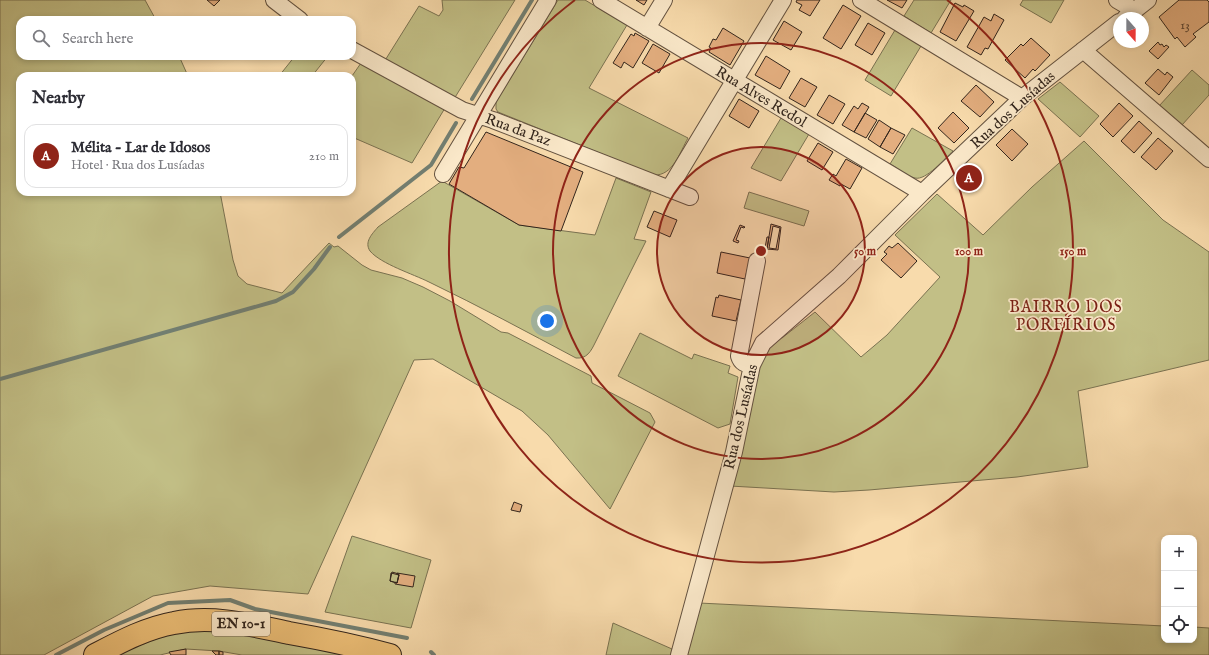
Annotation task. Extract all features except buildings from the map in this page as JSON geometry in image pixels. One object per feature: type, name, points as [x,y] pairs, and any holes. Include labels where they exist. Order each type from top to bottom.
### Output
[{"type":"main road","name":"EN 10-1","points":[[95,655],[140,633],[173,623],[193,620],[213,620],[232,622],[338,642],[390,655]]},
{"type":"street","points":[[274,0],[295,16]]},
{"type":"street","points":[[443,174],[548,0]]},
{"type":"street","name":"Rua Alves Redol","points":[[601,0],[922,193]]},
{"type":"street","points":[[647,28],[664,0]]},
{"type":"street","points":[[669,189],[783,0]]},
{"type":"street","points":[[861,0],[1022,98]]},
{"type":"street","points":[[1117,0],[1127,12]]},
{"type":"street","points":[[1132,12],[1148,0]]},
{"type":"street","name":"Rua dos Lusíadas","points":[[679,655],[734,452],[752,365],[763,343],[839,276],[922,193],[1022,98],[1113,27]]},
{"type":"street","points":[[1083,50],[1209,159]]},
{"type":"street","name":"Rua da Paz","points":[[356,52],[462,110],[493,120],[690,197]]},
{"type":"street","points":[[752,365],[743,364],[739,356],[757,261]]},
{"type":"shaded area","points":[[0,0],[145,0],[154,16],[16,16],[16,60],[181,60],[186,72],[16,72],[16,196],[221,196],[233,260],[238,276],[247,284],[282,293],[329,243],[334,247],[338,246],[362,265],[371,270],[402,278],[423,287],[450,301],[501,332],[508,333],[591,376],[592,383],[650,413],[655,422],[610,509],[548,435],[522,411],[433,359],[414,360],[308,594],[210,586],[153,596],[44,655],[0,655]]},
{"type":"shaded area","points":[[442,0],[515,0],[454,99],[384,62],[419,6],[439,16],[443,10]]},
{"type":"shaded area","points":[[558,0],[585,0],[627,25],[589,88],[688,138],[679,156],[666,172],[654,175],[498,112],[496,109],[496,102]]},
{"type":"shaded area","points":[[914,0],[951,0],[931,33],[904,16]]},
{"type":"shaded area","points":[[1023,0],[1064,0],[1051,23],[1020,5]]},
{"type":"shaded area","points":[[895,30],[921,46],[891,96],[865,80]]},
{"type":"shaded area","points":[[292,60],[325,60],[315,72],[282,72]]},
{"type":"shaded area","points":[[361,63],[445,108],[412,163],[356,139],[356,72],[355,72]]},
{"type":"shaded area","points":[[1192,70],[1209,85],[1209,95],[1182,125],[1159,106]]},
{"type":"shaded area","points":[[1060,82],[1099,116],[1080,137],[1038,99]]},
{"type":"shaded area","points":[[781,118],[809,134],[781,181],[751,168]]},
{"type":"shaded area","points":[[912,128],[953,151],[930,173],[919,178],[908,176],[890,164]]},
{"type":"shaded area","points":[[1084,141],[1163,220],[1209,252],[1209,360],[1078,391],[1088,467],[1017,477],[834,492],[730,486],[761,356],[780,337],[782,338],[815,312],[861,357],[887,335],[940,277],[895,235],[937,194],[983,235],[1032,187]]},
{"type":"shaded area","points":[[616,178],[651,192],[634,239],[646,241],[590,352],[586,356],[580,358],[576,358],[466,300],[389,264],[375,256],[368,248],[368,241],[378,227],[442,181],[519,225],[595,235]]},
{"type":"shaded area","points":[[749,192],[809,211],[804,226],[744,208]]},
{"type":"shaded area","points":[[640,333],[692,359],[694,354],[730,366],[728,373],[738,377],[730,424],[718,428],[618,376]]},
{"type":"shaded area","points":[[352,536],[431,560],[411,628],[325,612]]},
{"type":"shaded area","points":[[699,603],[1161,626],[1161,643],[1197,643],[1197,627],[1209,628],[1209,655],[687,655]]},
{"type":"shaded area","points":[[613,623],[672,649],[671,655],[606,655]]},
{"type":"shaded area","points":[[192,630],[232,632],[347,655],[242,655],[219,651],[186,649],[160,655],[118,655],[159,637]]},
{"type":"waterway","points":[[472,99],[532,0]]},
{"type":"waterway","points":[[339,237],[431,165],[456,123]]},
{"type":"waterway","points":[[0,379],[276,301],[293,292],[314,269],[330,247]]},
{"type":"waterway","points":[[56,655],[104,630],[168,603],[230,600],[255,609],[407,638]]},
{"type":"waterway","points":[[431,652],[434,655]]},
{"type":"place","name":"Mélita - Lar de Idosos","points":[[969,178]]},
{"type":"district","name":"BAIRRO DOS PORFÍRIOS","points":[[1066,317]]}]
